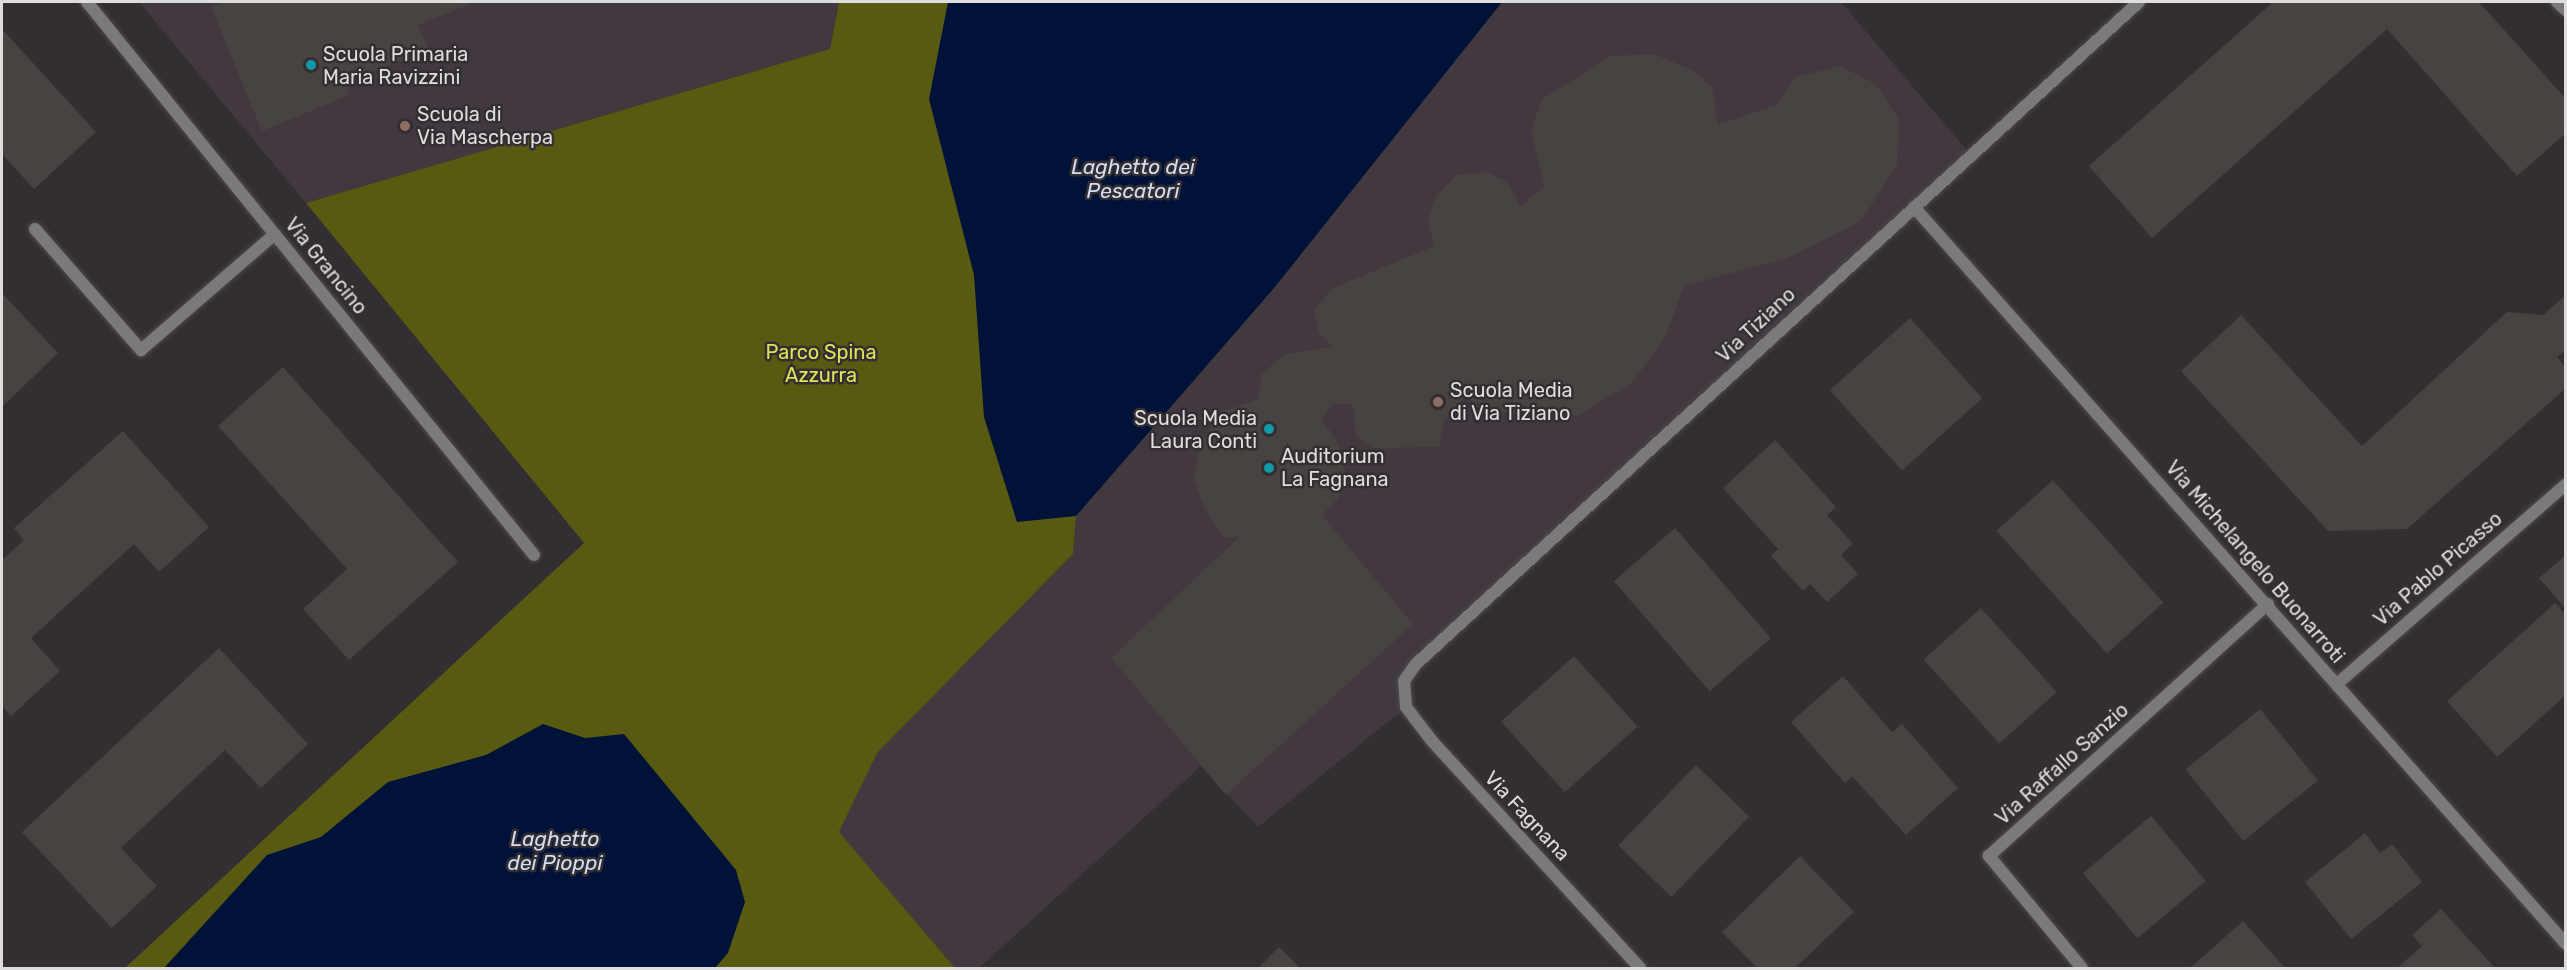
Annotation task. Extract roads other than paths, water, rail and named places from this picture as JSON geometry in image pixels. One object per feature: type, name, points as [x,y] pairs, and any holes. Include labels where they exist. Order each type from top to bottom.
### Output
[{"type":"street","name":"Via Grancino","points":[[87,2],[534,555]]},
{"type":"street","name":"Via Tiziano","points":[[1404,681],[1416,664],[2139,2]]},
{"type":"street","points":[[2557,2],[2565,10]]},
{"type":"street","name":"Via Michelangelo Buonarroti","points":[[1914,207],[2268,604],[2565,944]]},
{"type":"street","points":[[35,229],[141,350],[275,234]]},
{"type":"street","name":"Via Pablo Picasso","points":[[2337,684],[2565,484]]},
{"type":"street","name":"Via Raffallo Sanzio","points":[[2082,969],[1989,856],[2268,604]]},
{"type":"street","name":"Via Fagnana","points":[[1404,681],[1406,707],[1432,741],[1640,969]]},
{"type":"water","name":"Laghetto dei Pescatori","points":[[948,2],[1502,2],[1274,288],[1076,516],[1017,522],[984,417],[974,275],[929,99]]},
{"type":"water","name":"Laghetto dei Pioppi","points":[[543,724],[585,738],[624,734],[736,870],[745,902],[728,953],[715,968],[164,968],[267,855],[321,837],[388,782],[486,755]]},
{"type":"place","name":"Scuola Primaria Maria Ravizzini","points":[[311,65]]},
{"type":"place","name":"Scuola di Via Mascherpa","points":[[405,126]]},
{"type":"place","name":"Scuola Media di Via Tiziano","points":[[1438,402]]},
{"type":"place","name":"Scuola Media Laura Conti","points":[[1269,429]]},
{"type":"place","name":"Auditorium La Fagnana","points":[[1269,468]]},
{"type":"park label","name":"Parco Spina Azzurra","points":[[821,364]]}]
